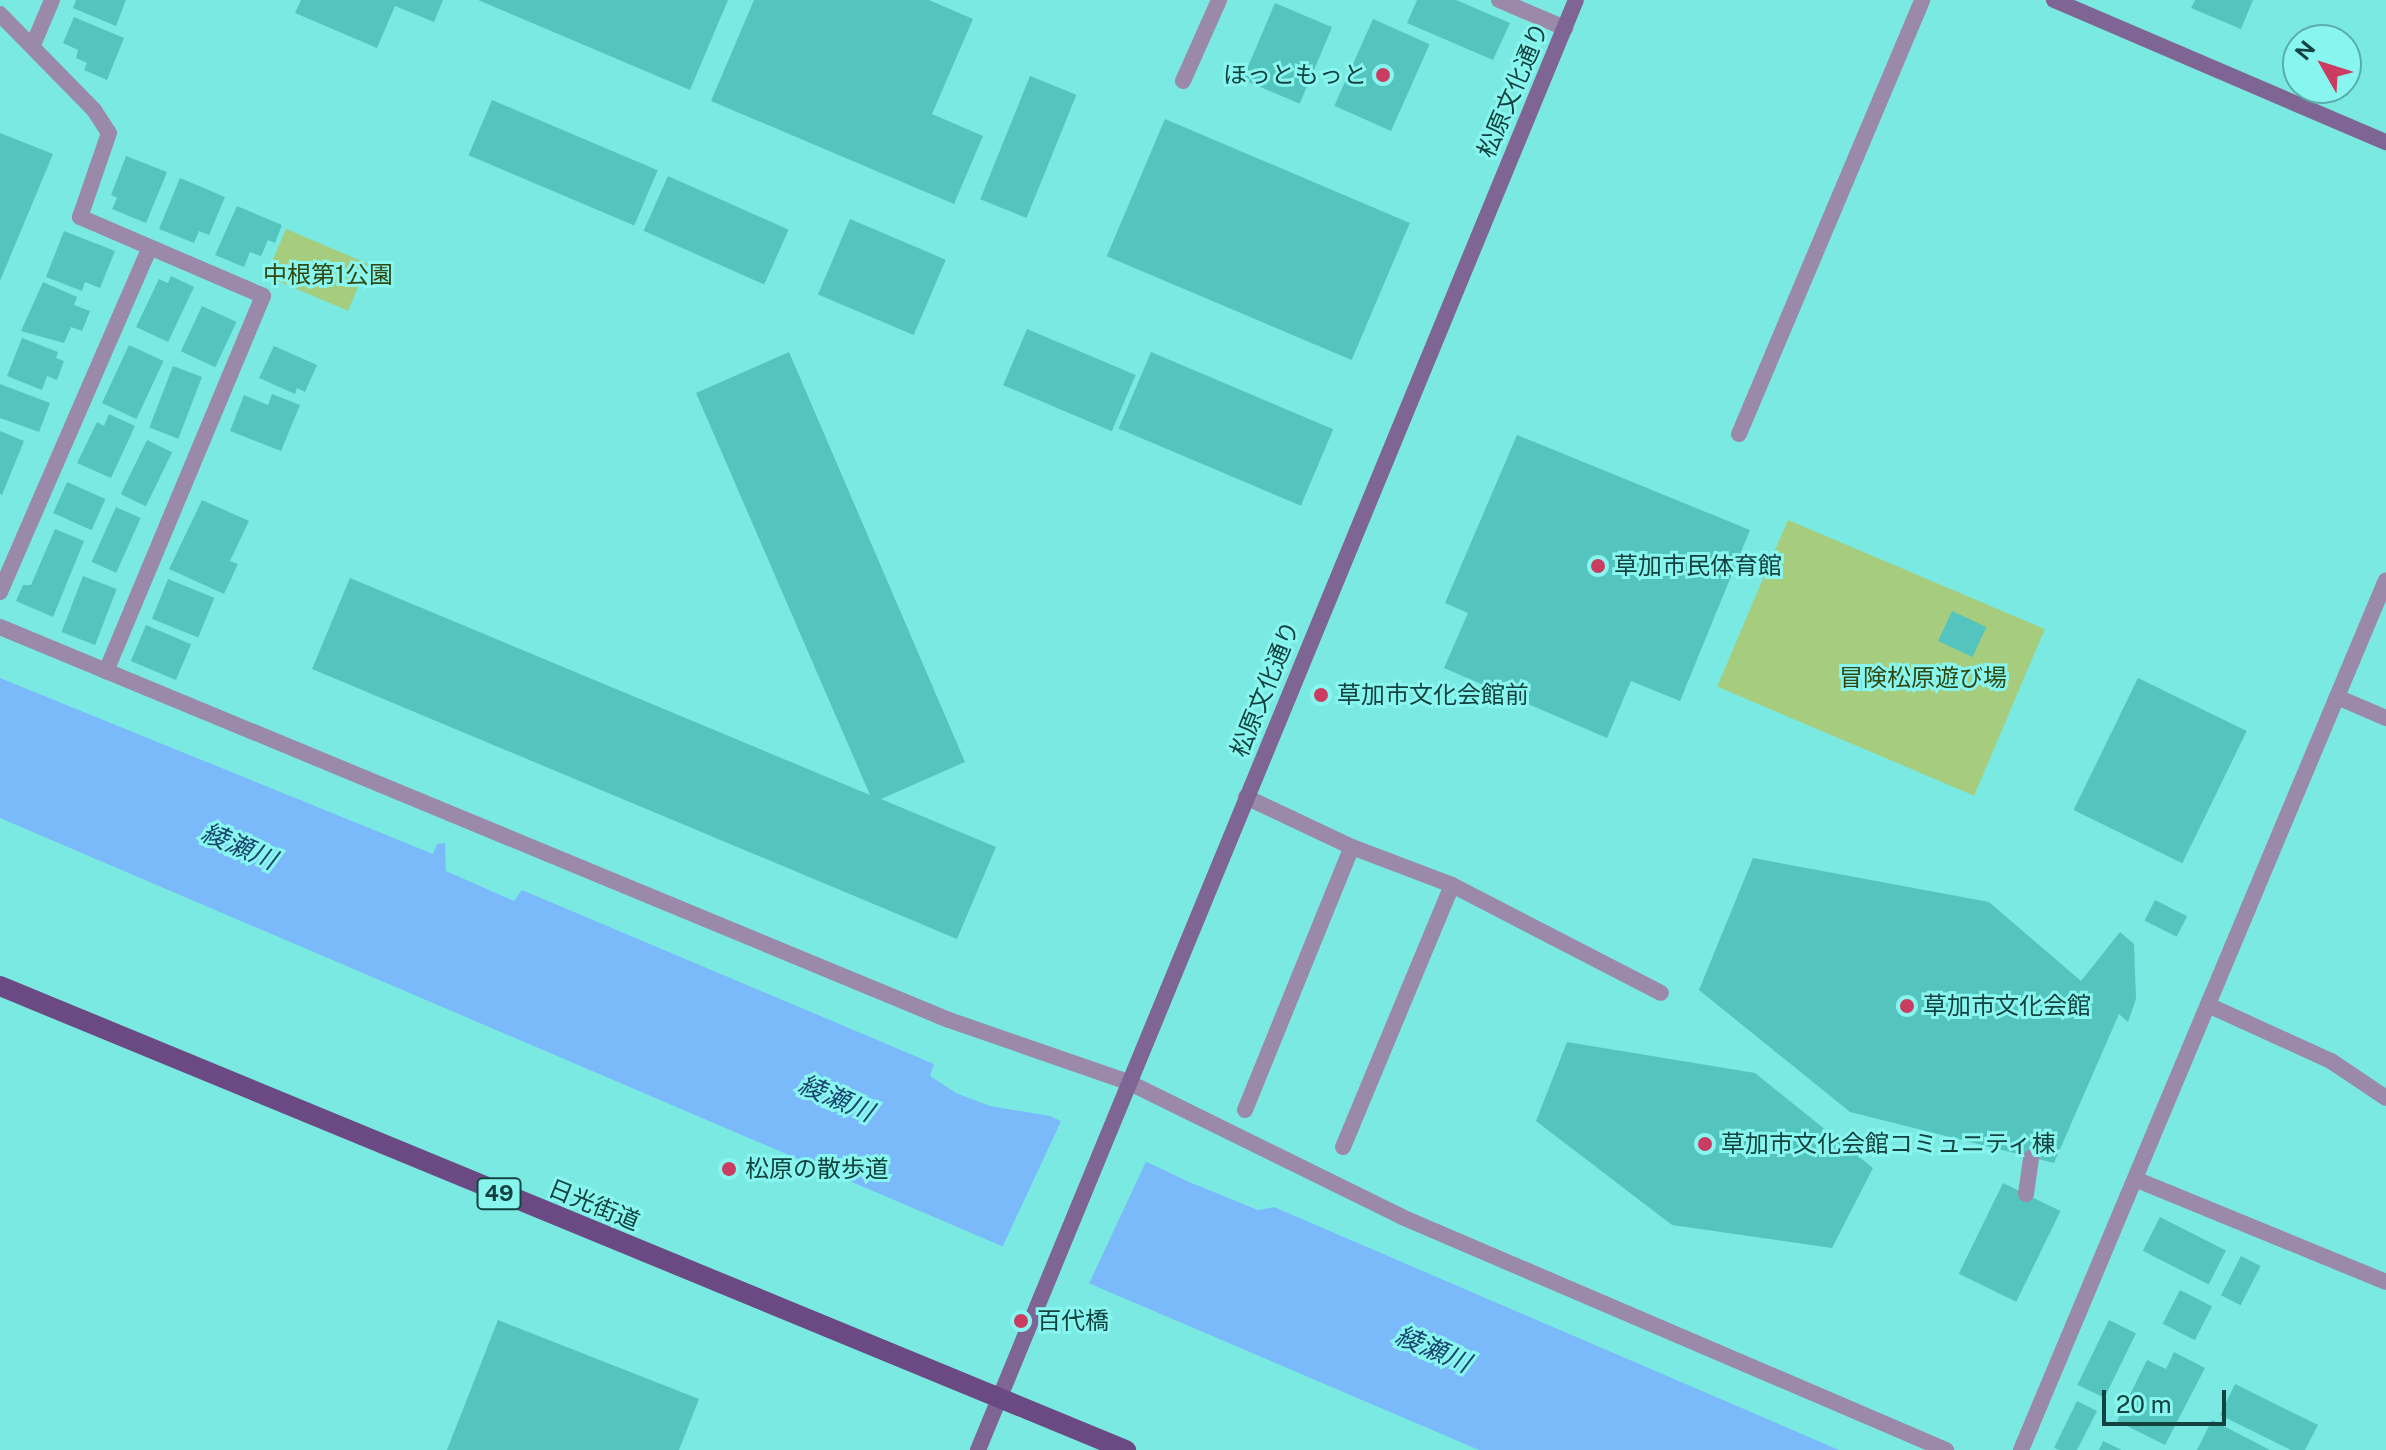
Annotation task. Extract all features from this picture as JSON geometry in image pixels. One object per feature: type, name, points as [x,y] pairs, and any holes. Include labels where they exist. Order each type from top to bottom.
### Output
[{"type":"main road","name":"日光街道","points":[[0,986],[1126,1450]]},
{"type":"street","points":[[33,45],[52,0]]},
{"type":"street","points":[[1183,81],[1219,0]]},
{"type":"street","points":[[1499,0],[1565,28]]},
{"type":"street","name":"松原文化通り","points":[[978,1450],[1576,0]]},
{"type":"street","points":[[1739,434],[1922,0]]},
{"type":"street","points":[[2054,0],[2386,142]]},
{"type":"street","points":[[0,14],[33,45],[109,133],[80,217],[263,296],[106,671]]},
{"type":"street","points":[[0,592],[149,249]]},
{"type":"street","points":[[2021,1450],[2386,580]]},
{"type":"street","points":[[0,627],[949,1020],[1128,1082],[1402,1217],[1946,1450]]},
{"type":"street","points":[[2337,697],[2386,718]]},
{"type":"street","points":[[1246,797],[1352,847],[1452,885],[1661,993]]},
{"type":"street","points":[[1245,1110],[1352,847]]},
{"type":"street","points":[[1343,1147],[1452,885]]},
{"type":"street","points":[[2208,1005],[2331,1061],[2386,1098]]},
{"type":"street","points":[[2026,1194],[2031,1157]]},
{"type":"street","points":[[2135,1179],[2386,1282]]},
{"type":"green space","name":"中根第1公園","points":[[286,229],[368,264],[348,311],[266,276]]},
{"type":"green space","name":"冒険松原遊び場","points":[[1788,520],[2045,629],[1974,796],[1717,687]]},
{"type":"water","name":"綾瀬川","points":[[0,678],[433,854],[437,844],[445,843],[446,871],[514,901],[522,890],[934,1064],[930,1076],[956,1093],[990,1106],[1050,1116],[1189,1182],[1258,1210],[1274,1207],[1839,1450],[1479,1450],[0,818]]},
{"type":"pier","points":[[1063,1117],[1148,1157],[1086,1289],[1001,1249]]},
{"type":"building","points":[[76,0],[126,0],[116,26],[73,8]]},
{"type":"building","points":[[301,0],[443,0],[434,22],[395,6],[377,48],[295,13]]},
{"type":"building","points":[[478,0],[728,0],[690,90]]},
{"type":"building","points":[[754,0],[929,0],[973,19],[932,114],[983,136],[954,204],[711,101]]},
{"type":"building","points":[[1417,0],[1456,0],[1510,23],[1493,60],[1407,23]]},
{"type":"building","points":[[2195,0],[2253,0],[2241,29],[2191,8]]},
{"type":"building","points":[[1275,3],[1332,27],[1300,104],[1243,79]]},
{"type":"building","points":[[74,17],[124,38],[107,80],[84,70],[87,63],[76,58],[78,50],[63,43]]},
{"type":"building","name":"ほっともっと","points":[[1373,19],[1430,44],[1391,131],[1334,106]]},
{"type":"building","points":[[1030,76],[1076,95],[1027,218],[980,199]]},
{"type":"building","points":[[492,100],[658,170],[634,226],[469,155]]},
{"type":"building","points":[[1165,119],[1410,223],[1352,360],[1107,256]]},
{"type":"building","points":[[0,133],[53,154],[0,281]]},
{"type":"building","points":[[126,156],[167,172],[146,223],[112,209],[117,198],[111,195]]},
{"type":"building","points":[[668,176],[789,230],[764,285],[644,231]]},
{"type":"building","points":[[180,178],[225,197],[209,235],[199,231],[194,243],[159,229]]},
{"type":"building","points":[[237,206],[282,225],[275,243],[268,240],[261,256],[250,252],[244,267],[215,255]]},
{"type":"building","points":[[850,219],[946,260],[914,335],[818,294]]},
{"type":"building","points":[[64,231],[115,251],[100,288],[85,282],[82,291],[46,277]]},
{"type":"building","points":[[171,276],[194,287],[168,342],[136,327],[159,279],[168,283]]},
{"type":"building","points":[[43,282],[77,297],[74,305],[90,311],[82,331],[71,327],[64,343],[21,331]]},
{"type":"building","points":[[202,306],[236,322],[215,367],[181,351]]},
{"type":"building","points":[[1027,329],[1136,375],[1112,431],[1003,385]]},
{"type":"building","points":[[22,338],[58,352],[56,358],[64,361],[57,380],[47,376],[42,390],[7,376]]},
{"type":"building","points":[[129,345],[163,361],[136,419],[102,403]]},
{"type":"building","points":[[274,346],[317,365],[305,392],[297,388],[295,394],[259,378]]},
{"type":"building","points":[[789,352],[965,762],[881,799],[996,847],[957,939],[312,669],[350,578],[870,795],[696,393]]},
{"type":"building","points":[[1151,352],[1333,429],[1301,506],[1119,428]]},
{"type":"building","points":[[173,366],[202,377],[178,439],[149,428]]},
{"type":"building","points":[[0,384],[50,403],[39,432],[0,418]]},
{"type":"building","points":[[272,394],[300,405],[281,451],[230,431],[244,395],[268,405]]},
{"type":"building","points":[[109,414],[135,426],[111,478],[77,463],[97,422],[104,426]]},
{"type":"building","points":[[0,431],[24,441],[2,495],[0,494]]},
{"type":"building","name":"草加市民体育館","points":[[1517,435],[1750,530],[1680,701],[1631,681],[1607,738],[1444,668],[1468,613],[1445,603]]},
{"type":"building","points":[[147,440],[172,452],[146,506],[121,494]]},
{"type":"building","points":[[67,482],[105,499],[92,530],[53,513]]},
{"type":"building","points":[[202,500],[249,521],[230,561],[238,564],[224,594],[169,569]]},
{"type":"building","points":[[116,507],[141,518],[116,573],[92,562]]},
{"type":"building","points":[[55,529],[84,541],[53,617],[16,601],[23,585],[31,585]]},
{"type":"building","points":[[83,576],[117,589],[95,645],[61,632]]},
{"type":"building","points":[[168,579],[214,598],[198,638],[152,619]]},
{"type":"building","points":[[1952,611],[1986,627],[1972,657],[1938,641]]},
{"type":"building","points":[[146,625],[191,644],[176,680],[131,661]]},
{"type":"building","points":[[2138,678],[2247,731],[2182,863],[2074,810]]},
{"type":"building","points":[[1753,858],[1989,902],[2081,981],[2120,932],[2134,944],[2136,999],[2128,1022],[2119,1014],[2054,1163],[1850,1112],[1699,990]]},
{"type":"building","points":[[2155,900],[2187,916],[2177,937],[2145,920]]},
{"type":"building","name":"草加市文化会館コミュニティ棟","points":[[1567,1042],[1755,1073],[1873,1168],[1832,1248],[1672,1225],[1536,1121]]},
{"type":"building","points":[[2003,1183],[2061,1211],[2016,1302],[1959,1274]]},
{"type":"building","points":[[2160,1217],[2226,1251],[2209,1284],[2143,1251]]},
{"type":"building","points":[[2241,1256],[2261,1266],[2241,1305],[2221,1295]]},
{"type":"building","points":[[2180,1290],[2212,1306],[2195,1340],[2163,1324]]},
{"type":"building","points":[[498,1320],[699,1399],[679,1450],[447,1450]]},
{"type":"building","points":[[2109,1320],[2136,1333],[2104,1398],[2077,1385]]},
{"type":"building","points":[[2174,1352],[2205,1368],[2165,1445],[2117,1421],[2147,1360],[2166,1369]]},
{"type":"building","points":[[2235,1384],[2318,1425],[2305,1450],[2291,1450],[2220,1415]]},
{"type":"building","points":[[2077,1401],[2097,1411],[2077,1450],[2054,1448]]},
{"type":"building","points":[[2212,1420],[2270,1450],[2197,1450]]},
{"type":"building","points":[[2103,1441],[2122,1450],[2099,1450]]},
{"type":"place","name":"ほっともっと","points":[[1383,75]]},
{"type":"place","name":"草加市民体育館","points":[[1598,566]]},
{"type":"place","name":"草加市文化会館前","points":[[1321,695]]},
{"type":"place","name":"草加市文化会館","points":[[1907,1006]]},
{"type":"place","name":"草加市文化会館コミュニティ棟","points":[[1705,1144]]},
{"type":"place","name":"松原の散歩道","points":[[729,1169]]},
{"type":"place","name":"百代橋","points":[[1021,1321]]}]
